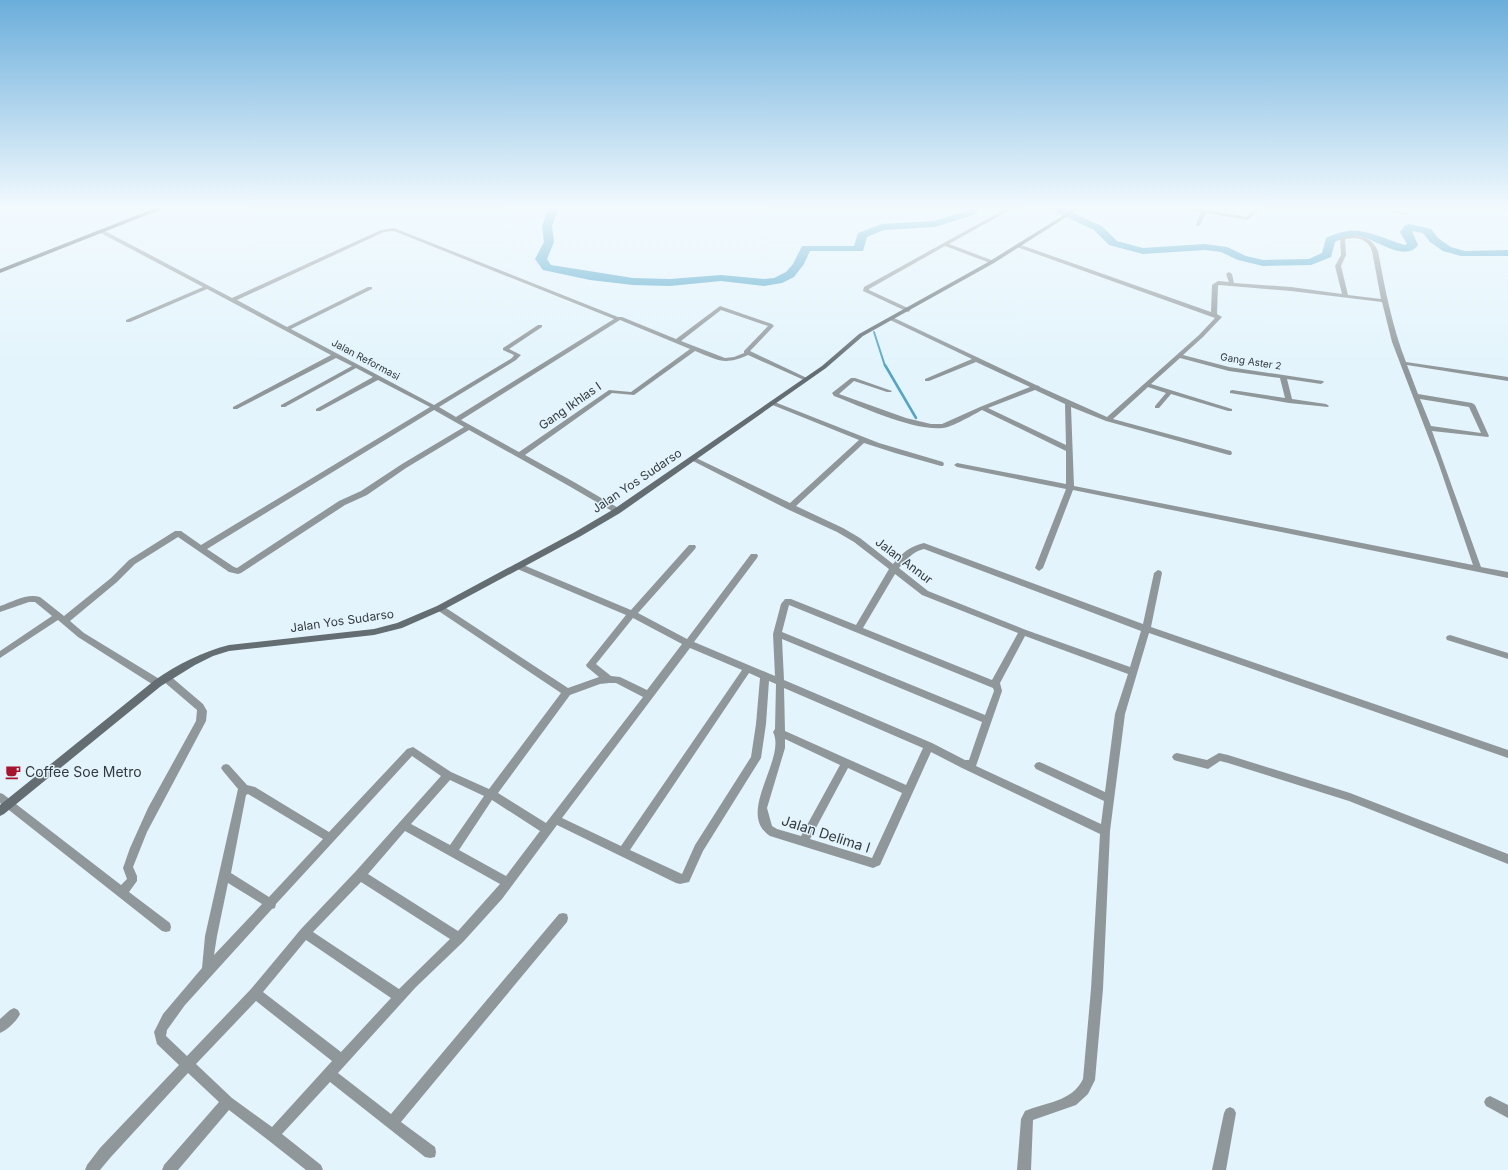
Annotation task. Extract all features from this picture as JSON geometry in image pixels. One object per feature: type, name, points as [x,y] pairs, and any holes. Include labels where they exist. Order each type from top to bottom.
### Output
[{"type":"main road","points":[[0,271],[24,262]]},
{"type":"street","name":"Jalan Reformasi","points":[[159,262],[434,407],[468,428],[578,486],[617,511]]},
{"type":"street","points":[[233,300],[316,262]]},
{"type":"street","points":[[475,262],[618,319]]},
{"type":"street","points":[[908,310],[866,290],[866,288],[914,262]]},
{"type":"street","name":"Jalan Yos Sudarso","points":[[0,811],[158,683],[184,666],[216,651],[240,646],[380,630],[399,626],[440,608],[617,511],[824,367],[861,335],[992,262]]},
{"type":"street","points":[[1063,262],[1219,318],[1108,420]]},
{"type":"street","points":[[1342,262],[1338,266],[1345,295]]},
{"type":"street","points":[[1376,262],[1384,301],[1395,342],[1428,428],[1478,569]]},
{"type":"street","points":[[1229,274],[1232,284]]},
{"type":"street","points":[[1214,315],[1215,286],[1218,283],[1345,295],[1384,301]]},
{"type":"street","points":[[128,321],[208,287]]},
{"type":"street","points":[[287,329],[370,288]]},
{"type":"street","points":[[676,341],[720,308],[771,326],[746,350],[748,353]]},
{"type":"street","points":[[456,420],[618,319],[624,318],[724,360],[735,359],[748,353],[806,379]]},
{"type":"street","points":[[892,319],[975,360],[1108,420],[1229,453]]},
{"type":"street","points":[[202,548],[518,356],[505,349],[540,326]]},
{"type":"street","name":"Gang Ikhlas I","points":[[520,455],[611,391],[632,394],[695,348]]},
{"type":"street","points":[[236,408],[336,355]]},
{"type":"street","name":"Gang Aster 2","points":[[1179,356],[1229,369],[1321,382]]},
{"type":"street","points":[[927,380],[975,360]]},
{"type":"street","points":[[1404,363],[1508,379]]},
{"type":"street","points":[[283,406],[356,366]]},
{"type":"street","points":[[1283,376],[1289,401]]},
{"type":"street","points":[[318,410],[377,378]]},
{"type":"street","points":[[889,390],[854,379],[835,393],[836,395],[905,419],[936,426],[943,426],[982,408],[1037,387]]},
{"type":"street","points":[[1147,385],[1230,410]]},
{"type":"street","points":[[1157,407],[1170,392]]},
{"type":"street","points":[[1232,392],[1326,406]]},
{"type":"street","points":[[1416,396],[1472,405],[1486,436],[1428,428]]},
{"type":"street","points":[[772,403],[863,440],[912,457],[941,464]]},
{"type":"street","points":[[1039,568],[1070,488],[1068,403]]},
{"type":"street","points":[[982,408],[1070,450]]},
{"type":"street","points":[[0,655],[61,618],[114,580],[132,562],[178,533],[232,570],[238,571],[342,503],[364,494],[404,466],[468,428]]},
{"type":"street","points":[[790,507],[863,440]]},
{"type":"street","name":"Jalan Annur","points":[[692,459],[790,507],[819,519],[857,540],[925,593],[1023,632],[1134,672]]},
{"type":"street","points":[[957,464],[1070,488],[1508,575]]},
{"type":"street","points":[[858,628],[893,568],[918,546],[924,546],[1146,629],[1508,754]]},
{"type":"street","points":[[609,679],[590,665],[632,614],[692,547]]},
{"type":"street","points":[[273,1135],[400,997],[459,938],[508,883],[687,642],[754,556]]},
{"type":"street","points":[[518,566],[632,614],[687,642],[929,746],[1105,831]]},
{"type":"street","points":[[1024,1170],[1027,1119],[1029,1115],[1072,1101],[1084,1090],[1089,1080],[1097,989],[1105,831],[1120,714],[1146,629],[1158,573]]},
{"type":"street","points":[[0,609],[34,598],[81,635],[158,683]]},
{"type":"street","points":[[964,764],[972,764],[998,691],[995,684],[788,601],[785,604],[776,634],[987,720]]},
{"type":"street","points":[[440,608],[567,692]]},
{"type":"street","points":[[995,684],[1023,632]]},
{"type":"street","name":"Jalan Delima I","points":[[776,634],[780,682],[778,732],[780,748],[762,808],[762,815],[768,830],[872,863],[876,861],[929,746]]},
{"type":"street","points":[[1450,638],[1508,656]]},
{"type":"street","points":[[623,852],[748,668]]},
{"type":"street","points":[[556,820],[680,879],[685,878],[699,848],[756,758],[761,724],[765,675]]},
{"type":"street","points":[[128,886],[133,876],[128,868],[134,849],[171,773],[201,721],[202,711],[200,707],[166,678]]},
{"type":"street","points":[[452,852],[491,794],[567,692],[600,680],[609,679],[617,680],[648,695]]},
{"type":"street","points":[[778,732],[908,791]]},
{"type":"street","points":[[316,1170],[273,1135],[228,1102],[188,1066],[161,1040],[159,1035],[160,1029],[207,971],[271,904],[411,751],[448,774],[491,794],[548,830]]},
{"type":"street","points":[[1177,757],[1208,765],[1220,757],[1228,759],[1350,797],[1508,859]]},
{"type":"street","points":[[804,841],[846,762]]},
{"type":"street","points":[[1039,766],[1109,799]]},
{"type":"street","points":[[226,768],[245,790]]},
{"type":"street","points":[[92,1170],[105,1153],[255,993],[305,934],[360,875],[448,774]]},
{"type":"street","points":[[207,971],[211,936],[241,794],[245,790],[252,790],[330,838]]},
{"type":"street","points":[[0,797],[128,886],[166,927]]},
{"type":"street","points":[[404,825],[508,883]]},
{"type":"street","points":[[225,875],[271,904]]},
{"type":"street","points":[[360,875],[459,938]]},
{"type":"street","points":[[394,1122],[563,918]]},
{"type":"street","points":[[305,934],[400,997]]},
{"type":"street","points":[[255,993],[341,1060]]},
{"type":"street","points":[[0,1027],[14,1014]]},
{"type":"street","points":[[329,1074],[394,1122],[430,1152]]},
{"type":"street","points":[[170,1170],[228,1102]]},
{"type":"street","points":[[1490,1102],[1508,1112]]},
{"type":"street","points":[[1219,1170],[1230,1113]]},
{"type":"waterway","points":[[543,262],[547,268],[576,274],[633,282],[662,283],[721,278],[764,283],[778,280],[790,275],[800,262]]},
{"type":"waterway","points":[[1257,262],[1263,263],[1312,262]]},
{"type":"waterway","points":[[874,332],[885,366]]},
{"type":"waterway","points":[[885,365],[916,418]]},
{"type":"place","name":"Coffee Soe Metro","points":[[13,772]]}]
